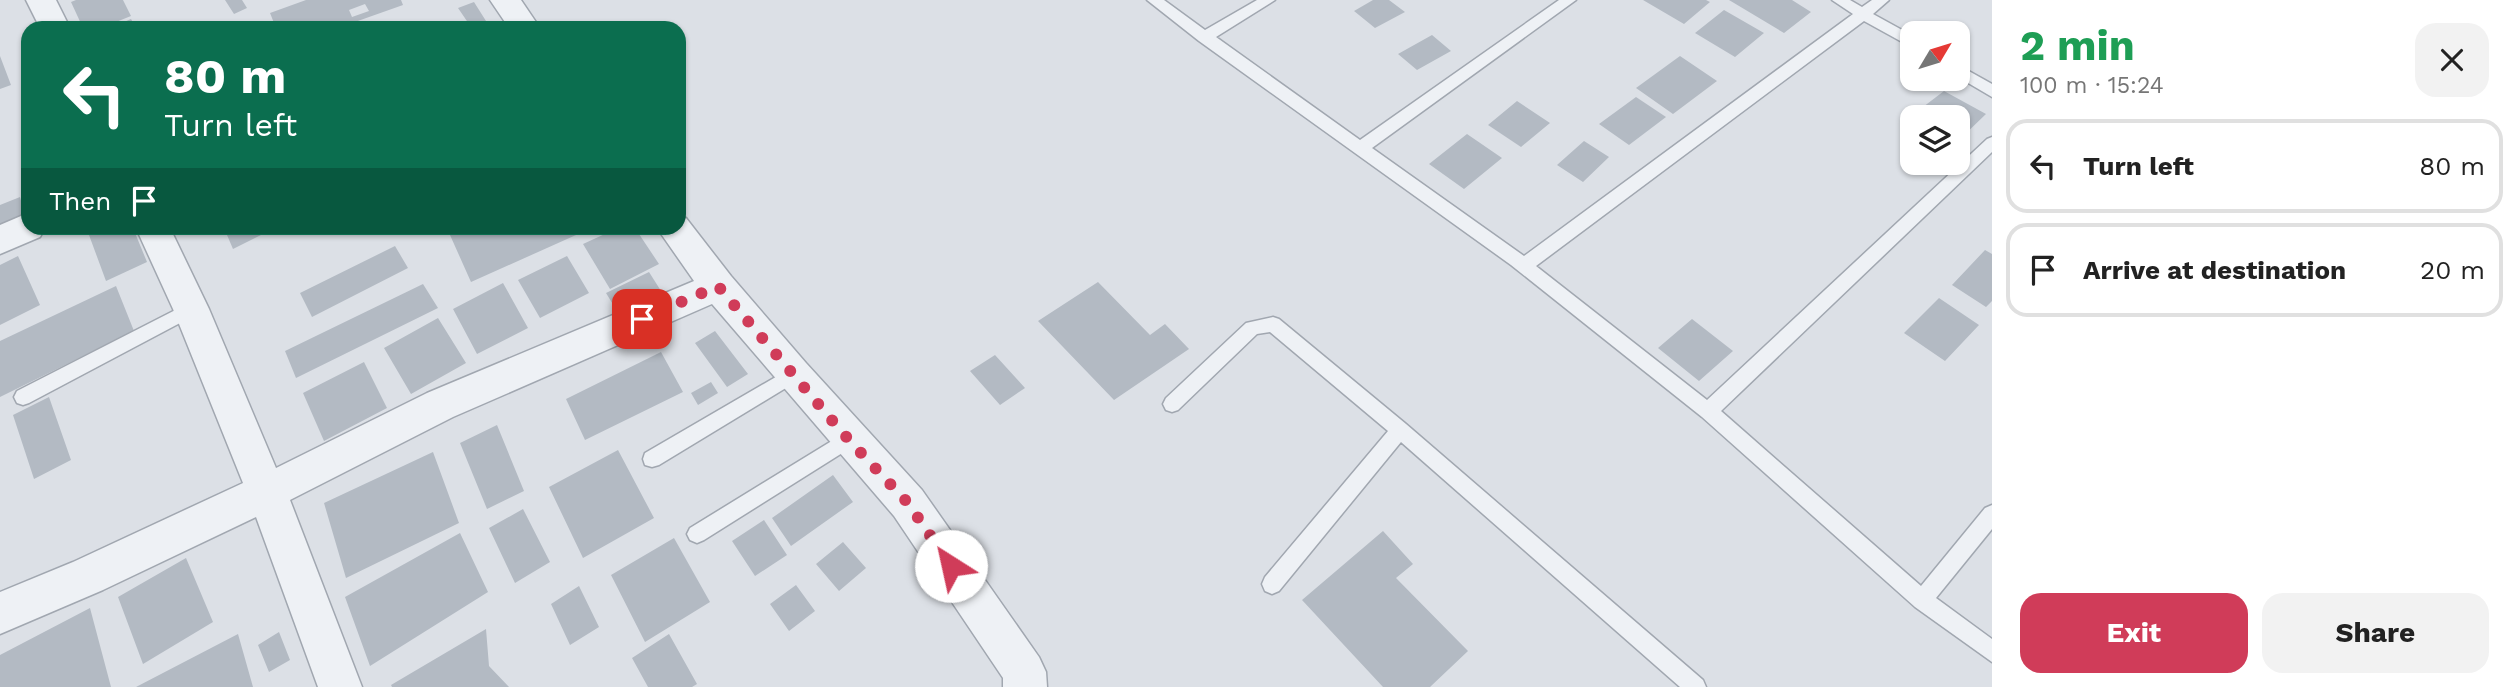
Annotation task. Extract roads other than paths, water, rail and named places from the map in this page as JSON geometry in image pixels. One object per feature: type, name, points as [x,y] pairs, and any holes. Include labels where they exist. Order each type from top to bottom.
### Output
[{"type":"street","points":[[41,0],[52,21]]},
{"type":"street","points":[[505,0],[520,21]]},
{"type":"street","points":[[0,240],[21,230]]},
{"type":"street","points":[[156,235],[191,309],[266,490],[340,687]]},
{"type":"street","points":[[679,235],[718,286],[793,375],[908,503],[1024,672],[1025,687]]},
{"type":"street","points":[[0,613],[88,576],[340,457],[440,405],[718,286]]},
{"type":"lane","points":[[1154,0],[1523,266],[1709,411],[1922,600],[1992,652]]},
{"type":"lane","points":[[1204,37],[1268,0]]},
{"type":"lane","points":[[1360,148],[1569,0]]},
{"type":"lane","points":[[1839,0],[1900,35]]},
{"type":"lane","points":[[1523,266],[1882,0]]},
{"type":"lane","points":[[1970,78],[1992,91]]},
{"type":"lane","points":[[1709,411],[1992,143]]},
{"type":"lane","points":[[23,397],[191,309]]},
{"type":"lane","points":[[1172,404],[1252,328],[1273,324],[1400,430],[1696,687]]},
{"type":"lane","points":[[653,459],[793,375]]},
{"type":"lane","points":[[1272,584],[1400,430]]},
{"type":"lane","points":[[697,534],[848,439]]},
{"type":"lane","points":[[1922,600],[1992,514]]}]
